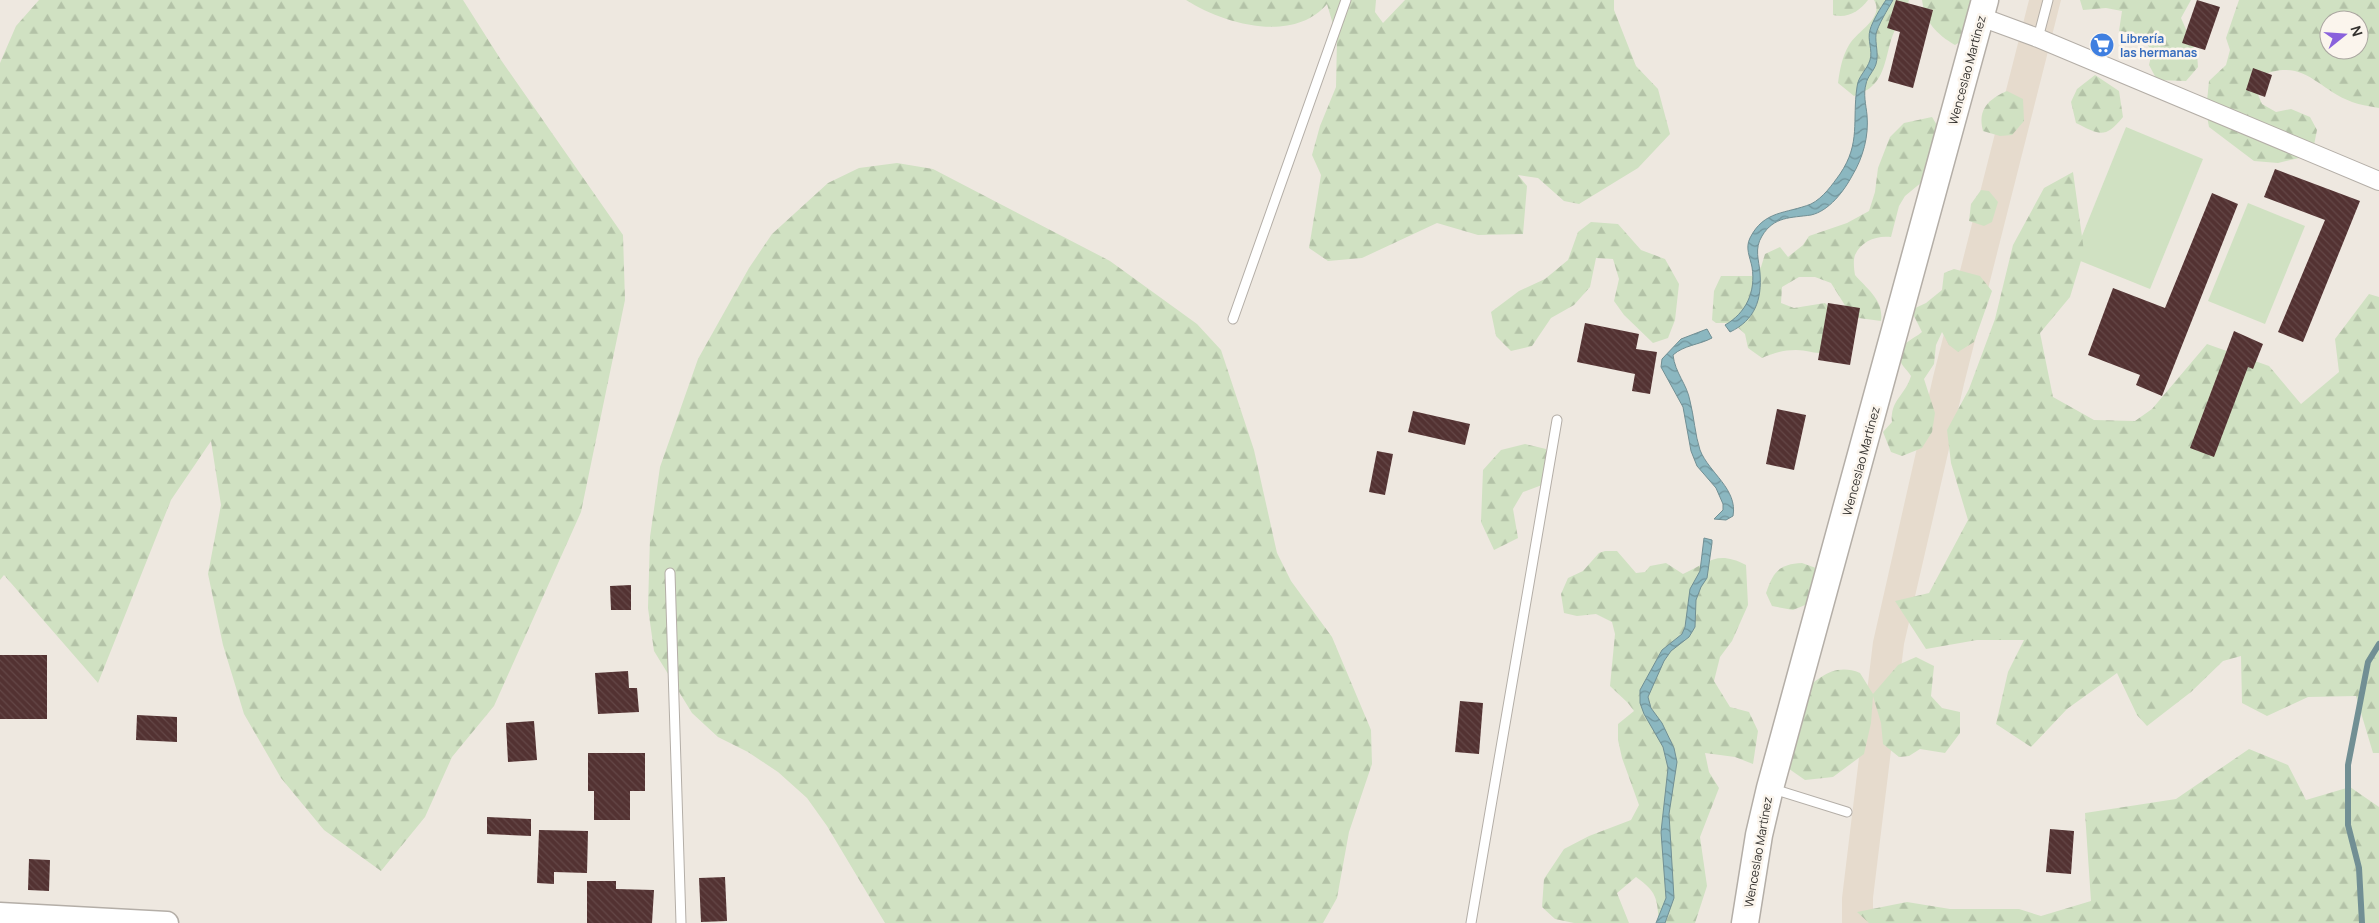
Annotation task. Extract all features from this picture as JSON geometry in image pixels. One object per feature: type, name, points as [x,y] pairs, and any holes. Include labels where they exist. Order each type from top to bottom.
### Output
[{"type":"main road","name":"Wenceslao Martínez","points":[[1745,923],[1759,835],[1770,788],[1983,9]]},
{"type":"street","points":[[1983,9],[2038,38],[2379,181]]},
{"type":"street","points":[[0,914],[166,923]]},
{"type":"lane","points":[[1233,319],[1346,0]]},
{"type":"lane","points":[[2038,38],[2048,0]]},
{"type":"lane","points":[[1471,923],[1557,420]]},
{"type":"lane","points":[[670,573],[682,923]]},
{"type":"lane","points":[[1770,788],[1847,812]]},
{"type":"shaded area","points":[[2029,0],[2061,0],[1964,384],[1904,644],[1873,898],[1873,923],[1842,923],[1842,898],[1873,642],[1933,377]]},
{"type":"green space","points":[[39,0],[463,0],[501,60],[623,235],[625,300],[581,512],[494,706],[452,757],[425,817],[381,871],[324,830],[281,778],[244,714],[223,645],[208,574],[221,505],[211,441],[171,500],[98,683],[4,575],[0,580],[0,63],[16,26]]},
{"type":"green space","points":[[1186,0],[1376,0],[1375,12],[1383,23],[1405,0],[1614,0],[1614,10],[1636,66],[1658,89],[1670,134],[1638,168],[1579,204],[1564,201],[1538,178],[1518,175],[1527,186],[1523,234],[1478,235],[1437,223],[1362,258],[1328,261],[1309,248],[1321,175],[1312,155],[1320,126],[1336,87],[1337,38],[1327,4],[1313,16],[1296,24],[1277,27],[1238,22],[1202,9]]},
{"type":"green space","points":[[1833,0],[1868,0],[1853,13],[1838,16],[1833,15]]},
{"type":"green space","points":[[1874,0],[1909,0],[1893,35],[1884,67],[1877,81],[1854,96],[1838,83],[1841,68],[1849,45],[1869,24],[1876,13]]},
{"type":"green space","points":[[1922,0],[1983,0],[1965,39],[1955,45],[1932,27],[1923,8]]},
{"type":"green space","points":[[2080,0],[2191,0],[2181,18],[2197,54],[2198,67],[2186,81],[2157,80],[2149,65],[2152,52],[2142,38],[2136,34],[2119,31],[2122,11],[2106,8],[2083,10]]},
{"type":"green space","points":[[2239,0],[2379,0],[2379,108],[2352,102],[2299,72],[2288,70],[2275,71],[2260,76],[2256,90],[2262,104],[2276,112],[2291,109],[2310,117],[2317,130],[2314,145],[2299,158],[2278,163],[2254,161],[2209,127],[2206,111],[2209,81],[2226,65],[2230,50],[2226,38]]},
{"type":"green space","points":[[2095,75],[2119,91],[2123,117],[2111,129],[2102,133],[2076,123],[2071,102],[2077,89]]},
{"type":"green space","points":[[2007,91],[2023,99],[2024,121],[2012,135],[2000,136],[1983,131],[1982,117],[1986,106],[1990,101]]},
{"type":"green space","points":[[1932,117],[1941,132],[1938,158],[1922,182],[1905,196],[1899,206],[1891,237],[1880,237],[1870,240],[1861,246],[1854,257],[1855,275],[1874,295],[1880,307],[1881,321],[1859,318],[1846,307],[1831,283],[1815,277],[1799,277],[1782,287],[1781,303],[1794,308],[1825,303],[1837,316],[1831,351],[1821,353],[1801,350],[1787,351],[1774,353],[1762,358],[1748,348],[1745,334],[1733,323],[1716,323],[1712,320],[1714,291],[1721,276],[1752,276],[1761,267],[1765,254],[1780,247],[1788,257],[1803,245],[1809,236],[1847,223],[1869,211],[1875,192],[1878,168],[1890,137],[1904,123]]},
{"type":"green space","points":[[2126,127],[2203,159],[2150,289],[2073,258]]},
{"type":"green space","points":[[897,163],[933,169],[1110,261],[1197,324],[1221,350],[1254,450],[1277,553],[1291,581],[1332,637],[1371,730],[1372,764],[1349,832],[1337,898],[1323,923],[885,923],[827,826],[807,798],[778,772],[748,752],[718,737],[692,713],[654,651],[648,608],[650,537],[660,467],[698,359],[749,268],[772,234],[828,183],[859,168]]},
{"type":"green space","points":[[2073,172],[2084,251],[2070,297],[2040,333],[2053,397],[2094,420],[2135,421],[2152,409],[2207,344],[2269,366],[2301,404],[2339,372],[2335,339],[2369,294],[2379,297],[2379,753],[2373,753],[2356,696],[2308,697],[2267,716],[2242,703],[2241,656],[2223,661],[2191,692],[2147,726],[2137,715],[2117,673],[2067,709],[2031,747],[1996,724],[2008,672],[2024,640],[1977,640],[1926,649],[1895,601],[1929,593],[1968,520],[1951,463],[1947,430],[1969,389],[1995,319],[2013,245],[2044,188]]},
{"type":"green space","points":[[1981,190],[1989,191],[1998,202],[1992,222],[1984,226],[1969,221],[1971,204]]},
{"type":"green space","points":[[2248,203],[2305,226],[2265,324],[2208,301]]},
{"type":"green space","points":[[1591,222],[1618,224],[1641,250],[1665,259],[1679,284],[1675,320],[1668,338],[1653,343],[1624,315],[1614,301],[1619,279],[1613,259],[1596,258],[1590,287],[1574,305],[1551,318],[1532,346],[1511,351],[1496,336],[1491,312],[1519,291],[1545,279],[1568,260],[1578,232]]},
{"type":"green space","points":[[1954,269],[1980,276],[1992,291],[1974,342],[1958,352],[1949,345],[1942,332],[1936,345],[1934,364],[1924,379],[1935,413],[1932,432],[1922,448],[1902,456],[1891,452],[1883,432],[1892,422],[1893,408],[1911,376],[1901,362],[1900,351],[1906,343],[1922,332],[1911,310],[1926,303],[1942,290],[1944,273]]},
{"type":"green space","points":[[1525,444],[1546,449],[1550,482],[1523,492],[1513,509],[1518,538],[1494,550],[1481,522],[1483,470],[1501,450]]},
{"type":"green space","points":[[1617,551],[1636,573],[1645,572],[1650,566],[1666,563],[1683,574],[1713,559],[1720,558],[1728,558],[1746,565],[1748,605],[1732,641],[1720,657],[1714,681],[1730,707],[1749,712],[1758,731],[1753,764],[1735,757],[1705,753],[1709,772],[1719,788],[1700,837],[1707,886],[1695,923],[1659,923],[1655,896],[1636,877],[1617,893],[1629,923],[1574,923],[1555,919],[1542,907],[1544,879],[1564,849],[1589,836],[1631,820],[1639,805],[1622,758],[1618,740],[1618,724],[1634,711],[1610,686],[1615,634],[1612,622],[1596,614],[1577,616],[1564,613],[1561,594],[1568,578],[1583,571],[1599,553]]},
{"type":"green space","points":[[1802,563],[1816,568],[1819,575],[1810,603],[1793,610],[1772,606],[1766,593],[1774,575],[1782,567]]},
{"type":"green space","points":[[1916,657],[1934,666],[1931,696],[1942,708],[1960,712],[1960,733],[1945,753],[1920,749],[1909,756],[1899,757],[1883,744],[1881,723],[1873,696],[1871,723],[1864,754],[1833,777],[1805,780],[1782,764],[1797,696],[1811,684],[1833,671],[1850,670],[1860,673],[1873,694],[1898,665]]},
{"type":"green space","points":[[2249,749],[2288,765],[2306,800],[2350,787],[2379,807],[2379,923],[1869,923],[1857,912],[1907,902],[1950,909],[2019,909],[2041,916],[2091,901],[2085,813],[2176,799]]},
{"type":"water","points":[[1886,0],[1893,0],[1876,34],[1877,60],[1867,81],[1865,92],[1867,115],[1866,139],[1856,169],[1849,182],[1830,205],[1818,213],[1778,221],[1767,229],[1758,245],[1760,292],[1758,300],[1746,322],[1730,332],[1725,325],[1744,308],[1751,293],[1753,276],[1748,245],[1756,229],[1762,222],[1776,214],[1811,204],[1823,195],[1847,163],[1853,142],[1858,83],[1869,64],[1871,56],[1870,30]]},
{"type":"water","points":[[1707,329],[1712,338],[1682,349],[1673,355],[1688,395],[1700,450],[1727,489],[1731,498],[1733,516],[1726,520],[1714,519],[1723,510],[1723,504],[1716,488],[1697,466],[1691,451],[1683,407],[1661,367],[1662,359],[1681,339]]},
{"type":"water","points":[[1704,538],[1712,540],[1712,543],[1707,578],[1696,600],[1695,627],[1689,637],[1671,651],[1664,661],[1648,697],[1651,708],[1662,723],[1674,748],[1677,762],[1669,814],[1674,898],[1665,923],[1656,923],[1666,898],[1661,832],[1668,768],[1663,747],[1644,714],[1640,703],[1640,690],[1662,650],[1682,634],[1685,627],[1690,589],[1700,571]]},
{"type":"building","points":[[1896,0],[1933,10],[1913,88],[1888,81],[1900,32],[1887,28]]},
{"type":"building","points":[[2197,0],[2220,7],[2205,50],[2182,43]]},
{"type":"building","points":[[2253,68],[2272,75],[2265,97],[2246,90]]},
{"type":"building","points":[[2275,169],[2360,201],[2303,342],[2278,332],[2325,220],[2264,197]]},
{"type":"building","points":[[2212,193],[2238,204],[2162,396],[2136,385],[2140,375],[2088,355],[2113,288],[2165,308]]},
{"type":"building","points":[[1828,303],[1860,308],[1850,365],[1818,360]]},
{"type":"building","points":[[1585,323],[1639,334],[1636,349],[1657,352],[1650,394],[1632,391],[1635,374],[1577,362]]},
{"type":"building","points":[[2234,331],[2263,344],[2253,369],[2248,367],[2214,457],[2190,448]]},
{"type":"building","points":[[1777,409],[1806,415],[1794,470],[1766,464]]},
{"type":"building","points":[[1413,411],[1470,424],[1465,445],[1408,432]]},
{"type":"building","points":[[1377,451],[1393,454],[1385,495],[1369,492]]},
{"type":"building","points":[[631,585],[631,610],[611,610],[610,586]]},
{"type":"building","points":[[0,655],[47,655],[47,719],[0,719]]},
{"type":"building","points":[[628,671],[629,688],[637,688],[639,712],[598,714],[595,673]]},
{"type":"building","points":[[1460,701],[1483,703],[1479,754],[1455,752]]},
{"type":"building","points":[[137,715],[177,717],[177,742],[136,740]]},
{"type":"building","points":[[534,721],[537,760],[508,762],[506,723]]},
{"type":"building","points":[[588,753],[645,753],[645,791],[630,791],[630,820],[594,820],[594,791],[588,791]]},
{"type":"building","points":[[487,817],[531,819],[531,836],[487,834]]},
{"type":"building","points":[[2050,829],[2074,831],[2071,874],[2046,872]]},
{"type":"building","points":[[539,830],[588,831],[587,873],[554,872],[554,884],[537,883]]},
{"type":"building","points":[[29,859],[50,860],[49,891],[28,890]]},
{"type":"building","points":[[725,877],[727,921],[701,922],[699,878]]},
{"type":"building","points":[[587,881],[616,881],[616,889],[654,890],[652,923],[587,923]]},
{"type":"waterway","points":[[2362,923],[2359,868],[2348,825],[2348,765],[2368,662],[2379,644]]},
{"type":"place","name":"Librería las hermanas","points":[[2102,45]]}]
